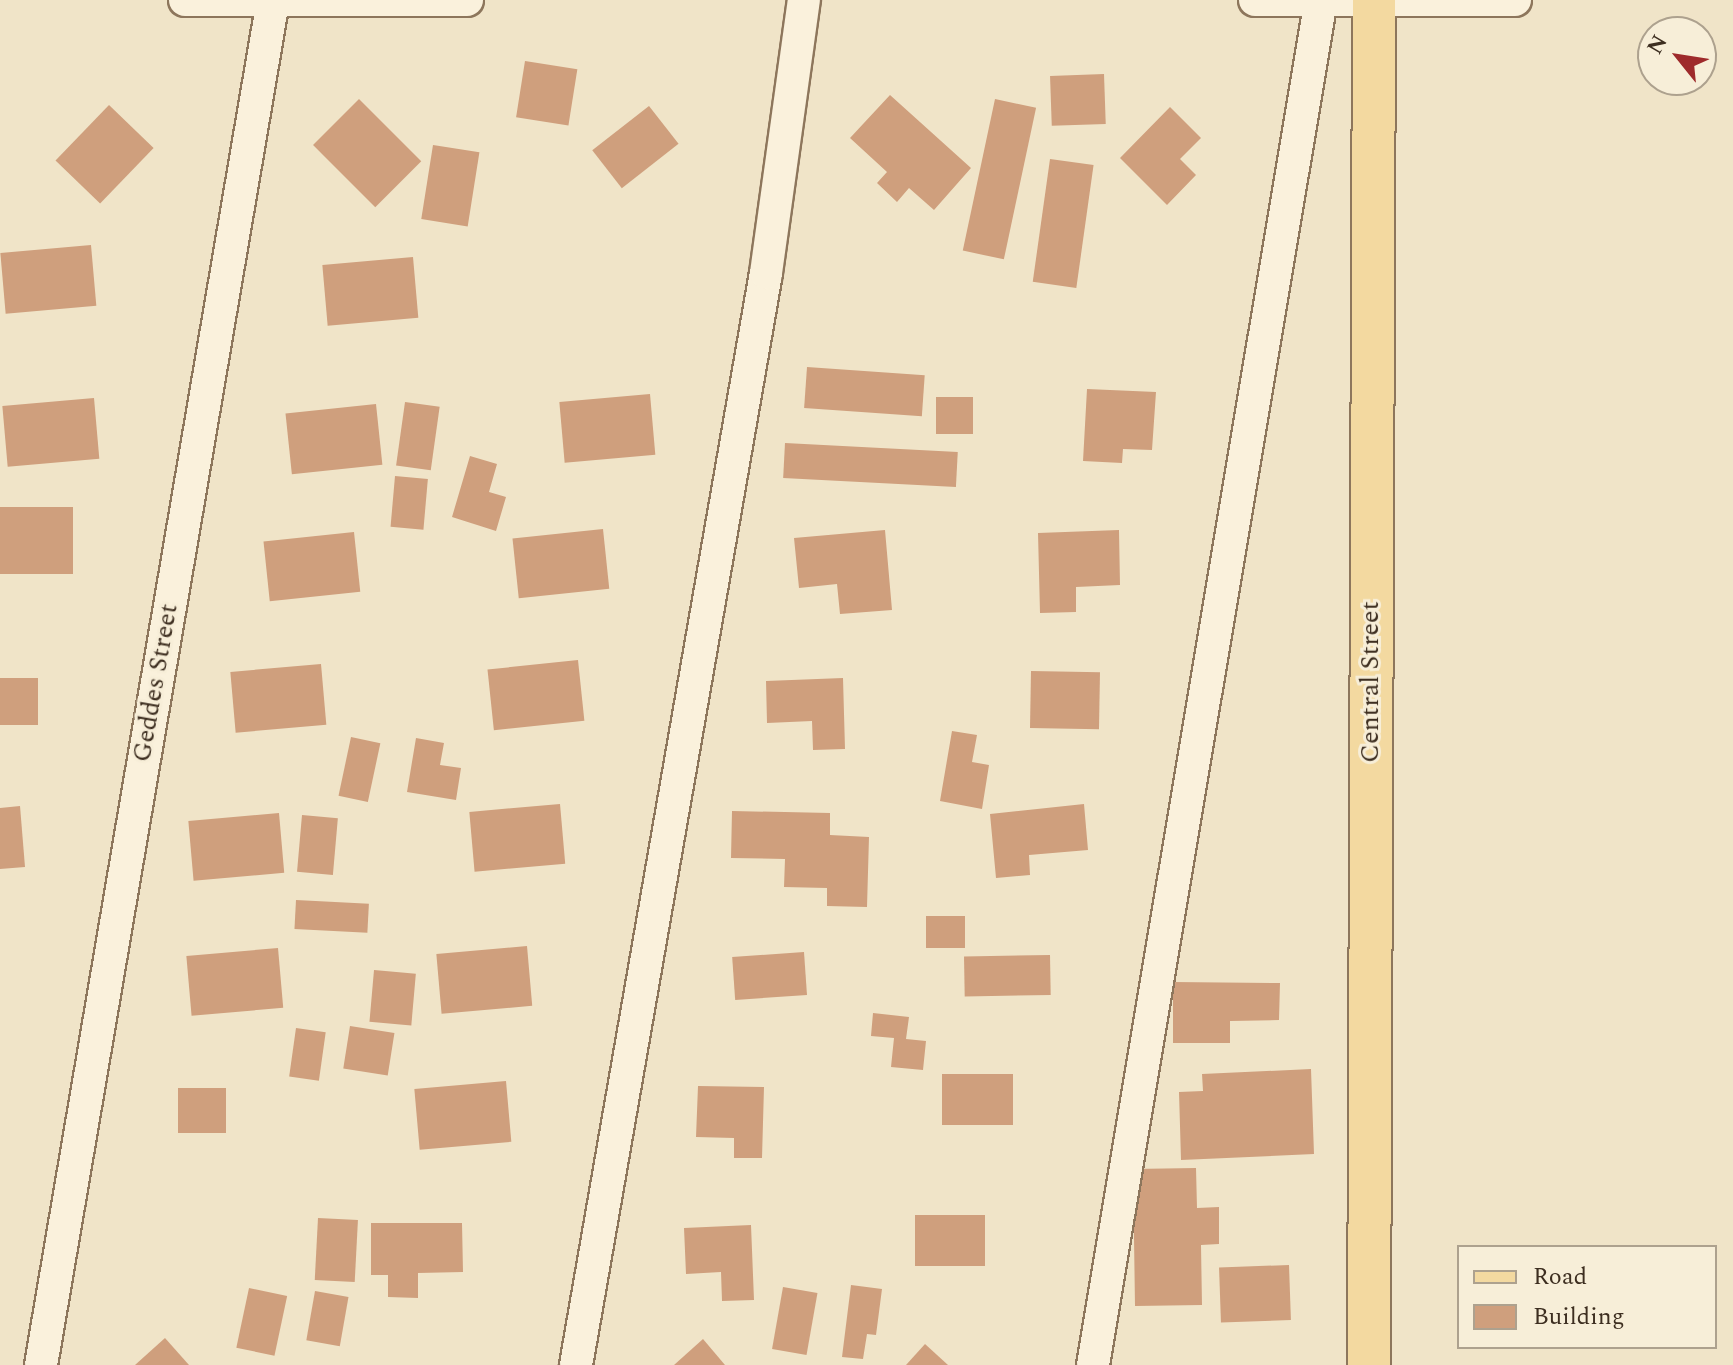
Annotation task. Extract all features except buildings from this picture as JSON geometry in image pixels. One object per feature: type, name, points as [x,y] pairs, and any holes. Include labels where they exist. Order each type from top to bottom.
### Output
[{"type":"main road","name":"Central Street","points":[[1369,1365],[1374,1]]},
{"type":"street","points":[[185,0],[467,0]]},
{"type":"street","name":"Geddes Street","points":[[41,1365],[273,0]]},
{"type":"street","points":[[576,1365],[766,273],[804,0]]},
{"type":"street","points":[[1255,0],[1515,0]]},
{"type":"street","points":[[1093,1365],[1321,0]]}]
